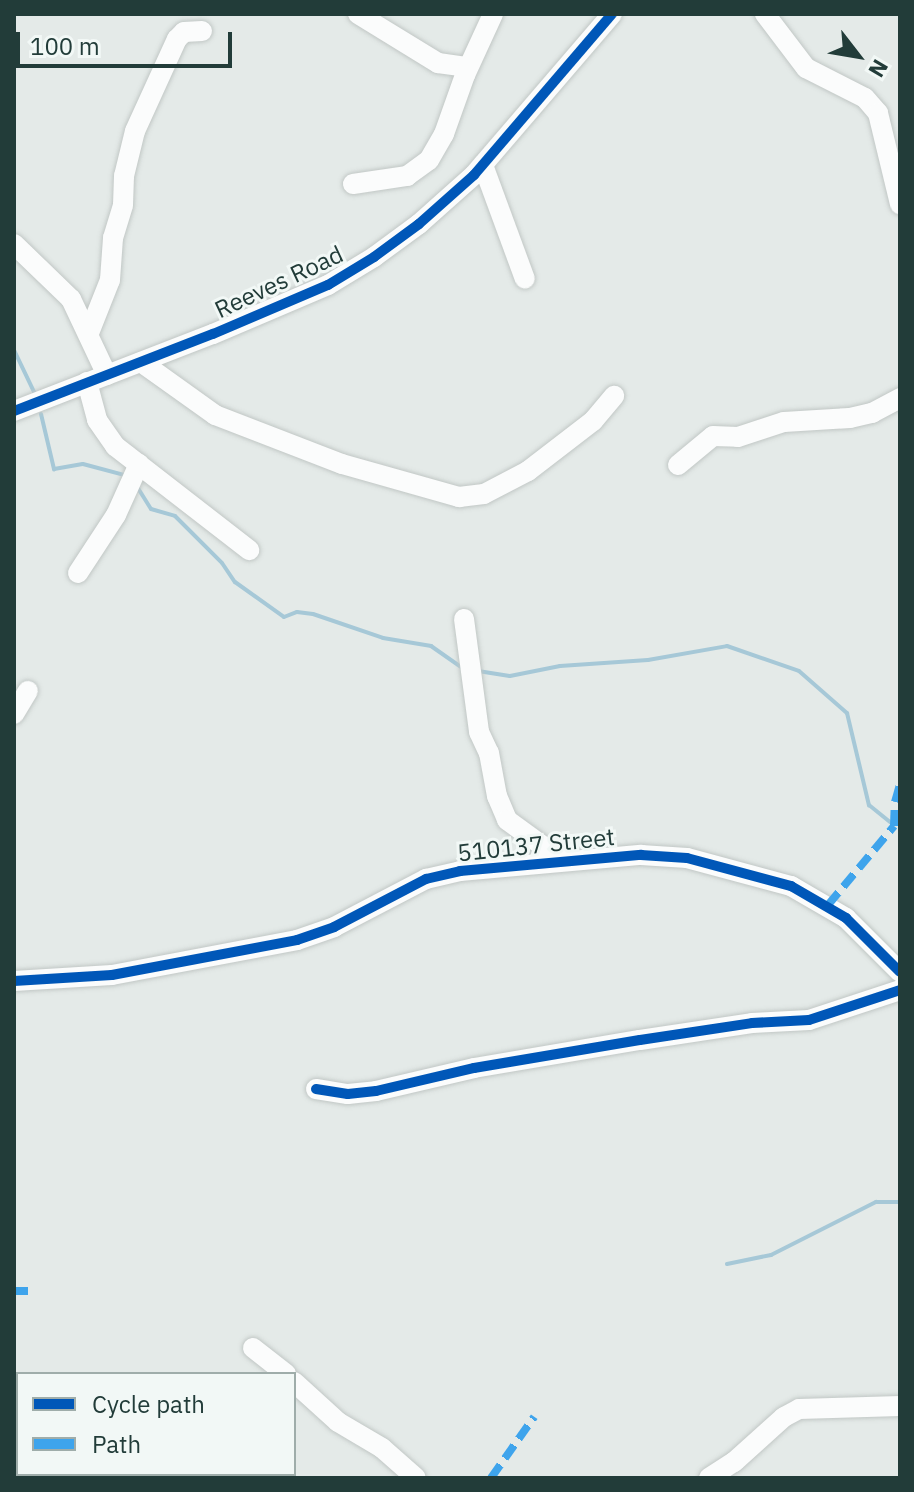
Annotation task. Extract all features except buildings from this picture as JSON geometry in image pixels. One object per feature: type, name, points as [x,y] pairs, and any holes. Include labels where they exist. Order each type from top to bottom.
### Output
[{"type":"street","points":[[358,14],[438,63],[468,67]]},
{"type":"street","points":[[353,184],[407,176],[429,160],[444,134],[468,67],[493,14]]},
{"type":"street","name":"Reeves Road","points":[[14,411],[337,280],[419,224],[483,165],[612,14]]},
{"type":"street","points":[[765,14],[806,68],[865,98],[878,113],[900,204]]},
{"type":"street","points":[[89,333],[110,280],[113,238],[123,205],[126,162],[135,131],[177,39],[184,32],[202,31]]},
{"type":"street","points":[[483,165],[525,279]]},
{"type":"street","points":[[14,244],[71,299],[89,333],[97,379],[92,406],[103,432],[115,446],[249,550]]},
{"type":"street","points":[[141,362],[215,415],[342,464],[459,497],[484,494],[528,471],[593,421],[614,396]]},
{"type":"street","points":[[678,465],[713,436],[738,437],[784,422],[850,418],[872,413],[900,398]]},
{"type":"street","points":[[78,573],[116,515],[139,464]]},
{"type":"street","points":[[464,619],[479,732],[489,753],[497,796],[507,820],[562,860]]},
{"type":"street","points":[[14,714],[28,691]]},
{"type":"street","name":"510137 Street","points":[[14,981],[112,975],[297,940],[334,927],[426,879],[460,871],[641,855],[687,858],[791,886],[846,918],[900,972]]},
{"type":"street","points":[[316,1089],[348,1094],[376,1091],[474,1068],[640,1040],[752,1023],[809,1020],[900,990]]},
{"type":"street","points":[[253,1348],[283,1372]]},
{"type":"street","points":[[296,1384],[338,1422],[390,1454],[416,1478]]},
{"type":"street","points":[[709,1478],[734,1462],[784,1417],[799,1409],[900,1406]]},
{"type":"waterway","points":[[14,350],[34,392]]},
{"type":"waterway","points":[[41,414],[54,469],[83,464],[128,476]]},
{"type":"waterway","points":[[136,485],[151,509],[175,516],[222,563],[235,582],[284,617],[297,612],[313,614],[383,638],[431,646],[463,668]]},
{"type":"waterway","points":[[478,671],[510,676],[560,666],[648,660],[727,646],[799,671],[847,713],[869,805],[890,822]]},
{"type":"waterway","points":[[727,1264],[771,1255],[876,1202],[900,1202]]},
{"type":"marked path","points":[[828,905],[894,826],[895,802],[900,785]]},
{"type":"marked path","points":[[14,1291],[28,1291]]},
{"type":"marked path","points":[[491,1478],[534,1417]]},
{"type":"cycle path","points":[[14,411],[213,334],[328,285],[374,257],[419,224],[474,175],[612,14]]},
{"type":"cycle path","points":[[14,981],[112,975],[297,940],[334,927],[426,879],[460,871],[641,855],[687,858],[791,886],[846,918],[900,972]]},
{"type":"cycle path","points":[[316,1089],[348,1094],[376,1091],[474,1068],[640,1040],[752,1023],[809,1020],[900,990]]}]
